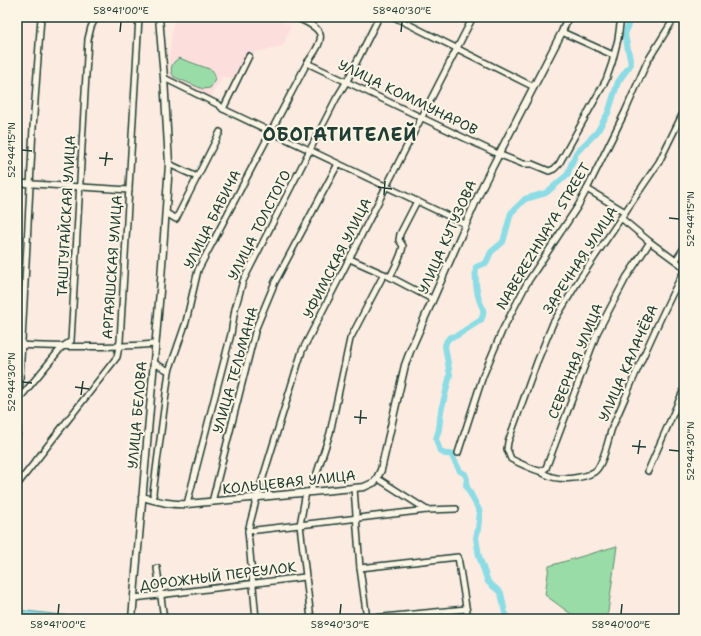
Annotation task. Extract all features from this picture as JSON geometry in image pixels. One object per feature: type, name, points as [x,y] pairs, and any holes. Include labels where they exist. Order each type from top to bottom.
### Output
[{"type":"main road","name":"УЛИЦА БЕЛОВА","points":[[132,619],[169,164],[160,17]]},
{"type":"main road","name":"УЛИЦА КУТУЗОВА","points":[[378,478],[405,365],[464,224],[498,154],[562,32],[568,17]]},
{"type":"main road","name":"КОЛЬЦЕВАЯ УЛИЦА","points":[[142,496],[161,503],[176,505],[309,491],[354,488],[369,485],[378,478]]},
{"type":"street","points":[[17,437],[19,345],[41,17]]},
{"type":"street","name":"ТАШТУГАЙСКАЯ УЛИЦА","points":[[19,399],[62,347],[71,341],[88,39],[91,27],[96,17]]},
{"type":"street","name":"АРГАЯШСКАЯ УЛИЦА","points":[[17,485],[117,357],[119,347],[139,17]]},
{"type":"street","name":"УЛИЦА БАБИЧА","points":[[154,500],[153,493],[169,371],[186,322],[198,270],[307,63],[318,48],[321,41],[321,34],[317,29],[295,17]]},
{"type":"street","name":"УЛИЦА ТОЛСТОГО","points":[[186,504],[231,334],[235,309],[243,282],[336,99],[347,82],[379,17]]},
{"type":"street","points":[[394,17],[534,87]]},
{"type":"street","name":"УФИМСКАЯ УЛИЦА","points":[[256,619],[248,531],[302,351],[473,17]]},
{"type":"street","points":[[562,32],[613,55],[618,39],[621,17]]},
{"type":"street","name":"NABEREZHNAYA STREET","points":[[458,453],[483,376],[502,331],[528,283],[578,206],[625,112],[647,62],[675,17]]},
{"type":"street","name":"УЛИЦА КОММУНАРОВ","points":[[307,63],[498,154],[523,164],[532,164],[549,171],[554,169],[559,164],[598,96],[606,80],[613,55]]},
{"type":"street","points":[[223,109],[249,56]]},
{"type":"street","points":[[164,78],[219,105],[223,109],[464,224]]},
{"type":"street","name":"ЗАРЕЧНАЯ УЛИЦА","points":[[541,471],[526,467],[511,459],[507,449],[508,442],[537,362],[553,323],[579,280],[659,162],[684,111]]},
{"type":"street","points":[[166,213],[176,218],[220,132]]},
{"type":"street","points":[[169,164],[197,177]]},
{"type":"street","name":"УЛИЦА ТЕЛЬМАНА","points":[[212,502],[256,328],[275,282],[338,164]]},
{"type":"street","points":[[17,183],[129,190]]},
{"type":"street","points":[[587,189],[625,212]]},
{"type":"street","points":[[390,277],[397,265],[403,246],[399,240],[400,234],[417,201]]},
{"type":"street","points":[[621,218],[684,267]]},
{"type":"street","name":"СЕВЕРНАЯ УЛИЦА","points":[[541,471],[546,468],[596,333],[626,278],[650,242]]},
{"type":"street","points":[[676,260],[684,248]]},
{"type":"street","points":[[350,259],[384,274],[432,300]]},
{"type":"street","name":"УЛИЦА КАЛАЧЁВА","points":[[541,471],[546,475],[557,478],[574,478],[596,471],[600,466],[610,435],[644,354],[684,271]]},
{"type":"street","points":[[311,619],[300,525],[309,491],[330,433],[350,339],[384,274]]},
{"type":"street","points":[[19,345],[119,347],[155,344]]},
{"type":"street","points":[[154,363],[169,371]]},
{"type":"street","points":[[648,471],[684,389]]},
{"type":"street","points":[[378,478],[428,510]]},
{"type":"street","points":[[354,488],[360,568],[366,619],[466,609]]},
{"type":"street","points":[[248,531],[456,508]]},
{"type":"street","points":[[360,568],[458,557],[468,619]]},
{"type":"street","points":[[157,568],[164,619]]},
{"type":"street","name":"ДОРОЖНЫЙ ПЕРЕУЛОК","points":[[134,598],[305,577]]},
{"type":"shaded area","points":[[174,17],[271,17],[291,26],[283,46],[247,54],[234,79],[222,76],[211,97],[170,79],[169,58]]},
{"type":"green space","points":[[179,58],[212,70],[215,79],[210,88],[203,89],[174,77],[171,69],[174,62]]},
{"type":"green space","points":[[617,546],[607,619],[572,619],[571,614],[545,595],[549,566]]},
{"type":"water","points":[[17,610],[72,616],[83,619],[17,619]]},
{"type":"waterway","points":[[509,619],[505,613],[501,593],[488,582],[479,556],[476,538],[480,512],[466,485],[467,479],[465,474],[460,471],[451,454],[445,454],[440,451],[436,439],[450,375],[445,346],[447,340],[481,320],[483,316],[483,310],[477,293],[476,267],[486,263],[491,252],[503,242],[511,213],[525,199],[546,193],[567,175],[576,153],[597,132],[608,113],[618,82],[631,64],[625,35],[628,25],[627,17]]},
{"type":"district","name":"ОБОГАТИТЕЛЕЙ","points":[[340,135]]}]
